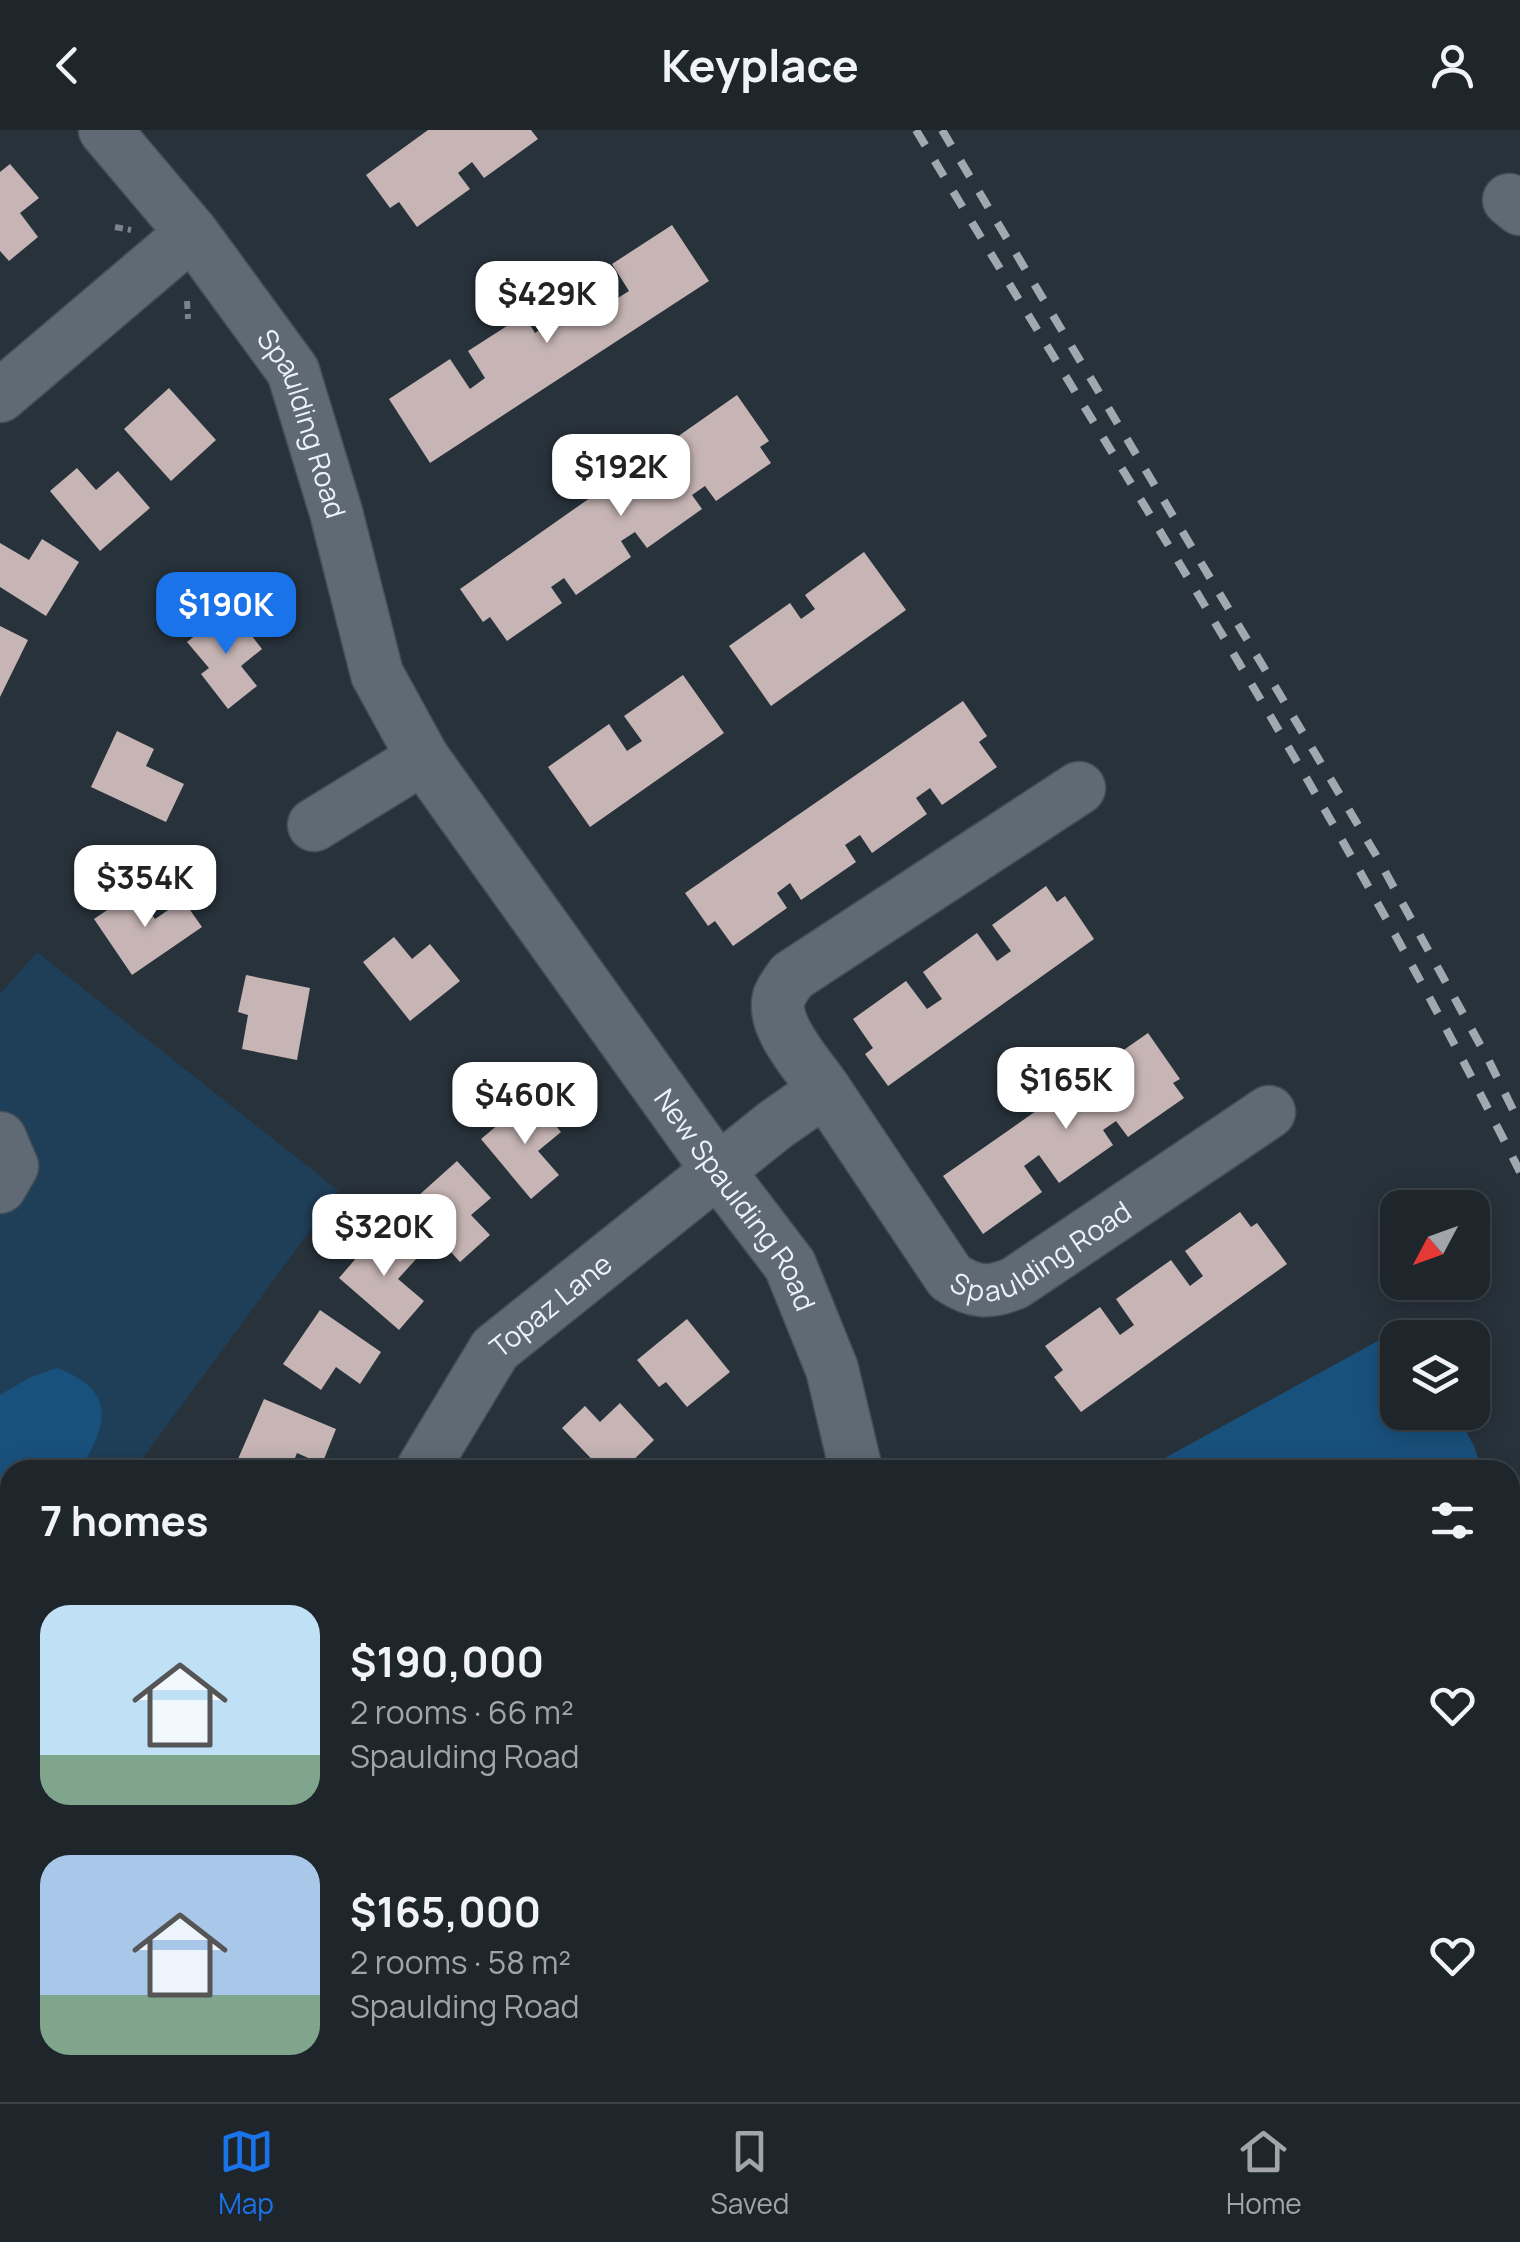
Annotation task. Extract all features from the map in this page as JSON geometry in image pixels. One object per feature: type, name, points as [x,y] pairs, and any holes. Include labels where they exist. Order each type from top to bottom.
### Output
[{"type":"street","name":"Spaulding Road","points":[[105,130],[192,233],[293,371],[336,512],[377,674],[422,758]]},
{"type":"street","points":[[0,396],[192,233]]},
{"type":"street","points":[[314,825],[422,758]]},
{"type":"street","name":"New Spaulding Road","points":[[422,758],[790,1265],[832,1369],[854,1460]]},
{"type":"street","name":"Spaulding Road","points":[[1078,788],[792,976],[780,994],[782,1026],[950,1277],[969,1290],[994,1292],[1015,1283],[1269,1112]]},
{"type":"street","points":[[719,1172],[824,1090]]},
{"type":"street","points":[[0,1138],[12,1166],[0,1187]]},
{"type":"street","name":"Topaz Lane","points":[[428,1460],[495,1349],[719,1172]]},
{"type":"shaded area","points":[[37,952],[339,1191],[141,1460],[0,1460],[0,994]]},
{"type":"shaded area","points":[[1380,1340],[1380,1430],[1465,1430],[1479,1460],[1161,1460]]},
{"type":"shaded area","points":[[57,1368],[77,1377],[98,1398],[101,1424],[85,1460],[0,1460],[0,1395]]},
{"type":"building","points":[[428,130],[531,130],[538,139],[484,178],[472,162],[458,173],[470,189],[417,227],[399,202],[390,208],[366,175]]},
{"type":"building","points":[[10,164],[39,198],[20,213],[38,237],[9,261],[0,251],[0,172]]},
{"type":"building","points":[[672,225],[709,281],[430,463],[389,399],[450,359],[470,389],[485,378],[468,351],[524,315],[535,333],[550,323],[540,307],[594,272],[613,301],[629,291],[612,264]]},
{"type":"building","points":[[169,388],[216,440],[171,481],[124,429]]},
{"type":"building","points":[[737,395],[769,441],[760,447],[771,463],[716,501],[705,486],[692,495],[702,509],[647,548],[635,532],[621,541],[631,557],[576,595],[564,578],[551,587],[562,603],[507,641],[490,617],[483,622],[460,589]]},
{"type":"building","points":[[77,468],[96,490],[118,471],[150,508],[100,551],[50,491]]},
{"type":"building","points":[[42,539],[79,562],[46,616],[0,587],[0,543],[29,560]]},
{"type":"building","points":[[864,552],[906,610],[771,706],[729,646],[790,603],[801,619],[815,609],[805,595]]},
{"type":"building","points":[[230,608],[262,649],[241,666],[257,686],[228,709],[201,674],[209,668],[187,642]]},
{"type":"building","points":[[0,626],[28,640],[0,697]]},
{"type":"building","points":[[683,675],[724,733],[590,827],[548,767],[609,724],[627,751],[642,741],[624,716]]},
{"type":"building","points":[[963,701],[987,736],[979,742],[997,767],[942,805],[930,788],[916,798],[927,814],[872,853],[860,835],[845,845],[856,862],[801,900],[790,883],[777,893],[787,908],[733,946],[715,921],[708,926],[685,893]]},
{"type":"building","points":[[117,731],[154,749],[146,766],[184,784],[166,822],[91,787]]},
{"type":"building","points":[[1046,886],[1057,902],[1065,896],[1094,939],[888,1086],[865,1054],[873,1048],[853,1019],[906,981],[927,1009],[942,999],[923,972],[977,933],[997,961],[1011,951],[992,925]]},
{"type":"building","points":[[135,891],[155,919],[183,900],[202,927],[132,975],[94,919]]},
{"type":"building","points":[[394,937],[412,959],[430,944],[460,981],[410,1021],[363,962]]},
{"type":"building","points":[[246,975],[310,988],[297,1060],[242,1049],[248,1015],[238,1012]]},
{"type":"building","points":[[1148,1033],[1180,1079],[1173,1083],[1184,1098],[1128,1137],[1116,1121],[1103,1130],[1113,1145],[1059,1183],[1039,1155],[1024,1166],[1042,1192],[983,1234],[943,1176]]},
{"type":"building","points":[[531,1097],[561,1132],[538,1151],[559,1175],[531,1199],[481,1139]]},
{"type":"building","points":[[457,1161],[491,1198],[471,1215],[490,1235],[460,1262],[408,1205]]},
{"type":"building","points":[[1240,1212],[1251,1227],[1257,1223],[1287,1264],[1081,1412],[1054,1377],[1063,1370],[1045,1346],[1100,1307],[1120,1335],[1134,1325],[1116,1299],[1171,1260],[1190,1286],[1203,1276],[1185,1251]]},
{"type":"building","points":[[382,1228],[417,1258],[398,1279],[424,1301],[399,1330],[339,1278]]},
{"type":"building","points":[[320,1310],[381,1352],[360,1384],[336,1367],[321,1390],[283,1364]]},
{"type":"building","points":[[687,1319],[730,1372],[687,1407],[666,1382],[659,1387],[637,1360]]},
{"type":"building","points":[[264,1399],[336,1429],[324,1460],[297,1453],[294,1460],[238,1459]]},
{"type":"building","points":[[620,1403],[654,1440],[633,1460],[592,1460],[562,1428],[585,1406],[600,1422]]},
{"type":"railway","points":[[916,130],[1305,775],[1451,1038],[1520,1172]]},
{"type":"railway","points":[[942,130],[1376,855],[1520,1124]]}]
